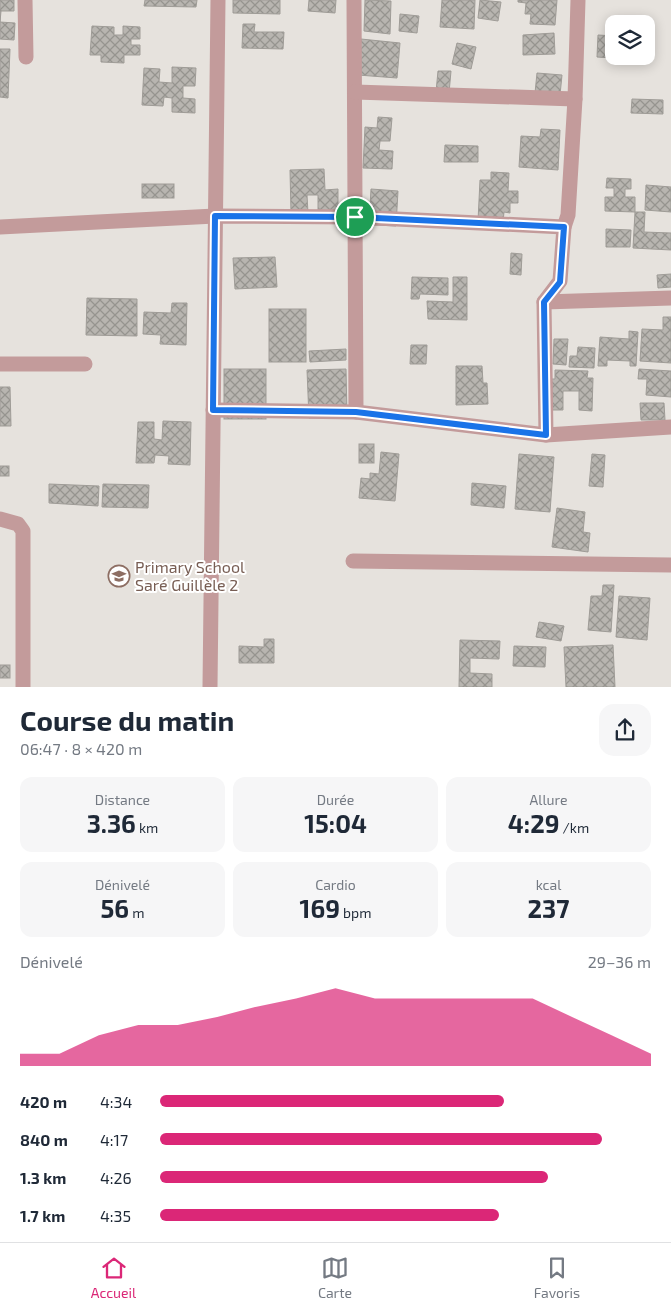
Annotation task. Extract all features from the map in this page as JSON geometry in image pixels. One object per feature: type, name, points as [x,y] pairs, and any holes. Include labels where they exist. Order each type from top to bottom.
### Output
[{"type":"street","points":[[25,0],[26,57]]},
{"type":"street","points":[[210,687],[218,0]]},
{"type":"street","points":[[354,0],[356,412]]},
{"type":"street","points":[[546,435],[544,302],[560,282],[564,227],[568,215],[575,99],[578,0]]},
{"type":"street","points":[[355,92],[575,99]]},
{"type":"street","points":[[0,227],[215,216],[355,217],[564,227]]},
{"type":"street","points":[[544,302],[671,298]]},
{"type":"street","points":[[0,364],[85,364]]},
{"type":"street","points":[[213,410],[356,412],[546,435],[671,427]]},
{"type":"street","points":[[0,519],[18,524],[23,532],[23,687]]},
{"type":"street","points":[[353,561],[671,565]]},
{"type":"building","points":[[0,0],[14,0],[14,11],[1,11],[0,22]]},
{"type":"building","points":[[145,0],[197,0],[196,7],[144,6]]},
{"type":"building","points":[[233,0],[280,0],[280,14],[233,13]]},
{"type":"building","points":[[309,0],[336,0],[335,13],[308,11]]},
{"type":"building","points":[[365,0],[391,1],[390,34],[364,31]]},
{"type":"building","points":[[442,0],[475,0],[474,29],[440,27]]},
{"type":"building","points":[[480,0],[501,2],[498,21],[478,18]]},
{"type":"building","points":[[518,0],[557,0],[555,25],[530,24],[531,14],[525,14],[526,3],[518,2]]},
{"type":"building","points":[[400,14],[419,16],[417,33],[399,31]]},
{"type":"building","points":[[0,22],[15,23],[14,40],[0,39]]},
{"type":"building","points":[[243,24],[255,24],[254,32],[284,32],[283,49],[242,48]]},
{"type":"building","points":[[92,26],[114,27],[114,35],[123,35],[123,26],[140,27],[140,39],[131,39],[131,45],[140,45],[140,55],[124,55],[124,63],[101,62],[101,55],[90,55]]},
{"type":"building","points":[[554,33],[555,54],[523,55],[523,35]]},
{"type":"building","points":[[598,35],[605,35],[605,58],[597,57]]},
{"type":"building","points":[[361,39],[400,43],[397,78],[358,75]]},
{"type":"building","points":[[457,43],[476,47],[471,69],[452,64]]},
{"type":"building","points":[[0,49],[10,49],[8,98],[0,97]]},
{"type":"building","points":[[172,67],[196,68],[195,86],[183,86],[183,98],[195,99],[195,113],[172,112],[172,98],[164,97],[163,106],[142,105],[144,68],[160,69],[159,82],[172,83]]},
{"type":"building","points":[[438,71],[451,71],[449,93],[436,92]]},
{"type":"building","points":[[537,73],[562,75],[560,95],[535,93]]},
{"type":"building","points":[[632,99],[663,100],[663,114],[631,113]]},
{"type":"building","points":[[378,117],[392,118],[390,141],[380,141],[379,150],[393,151],[392,169],[363,168],[365,127],[377,128]]},
{"type":"building","points":[[541,129],[560,130],[558,170],[519,167],[521,136],[540,137]]},
{"type":"building","points":[[445,145],[478,146],[478,162],[444,162]]},
{"type":"building","points":[[324,169],[325,190],[338,189],[338,210],[318,211],[318,195],[307,195],[308,213],[291,213],[290,170]]},
{"type":"building","points":[[491,172],[509,173],[508,191],[518,191],[518,203],[510,203],[510,213],[504,212],[503,222],[478,221],[480,180],[491,180]]},
{"type":"building","points":[[607,178],[631,179],[631,189],[625,189],[625,197],[635,197],[635,212],[605,211],[605,197],[614,197],[614,188],[606,188]]},
{"type":"building","points":[[142,184],[174,184],[174,198],[142,198]]},
{"type":"building","points":[[646,185],[671,187],[671,212],[645,210]]},
{"type":"building","points":[[371,189],[398,191],[396,226],[357,224],[358,206],[370,207]]},
{"type":"building","points":[[635,212],[645,212],[644,232],[671,233],[671,250],[633,248]]},
{"type":"building","points":[[606,229],[631,230],[630,247],[606,247]]},
{"type":"building","points":[[511,253],[522,254],[521,275],[510,274]]},
{"type":"building","points":[[275,257],[277,287],[235,289],[233,258]]},
{"type":"building","points":[[671,274],[671,287],[658,288],[657,275]]},
{"type":"building","points":[[412,277],[448,278],[448,295],[420,294],[419,299],[411,299]]},
{"type":"building","points":[[453,277],[467,277],[467,320],[428,319],[427,301],[453,302]]},
{"type":"building","points":[[87,298],[137,299],[137,336],[86,335]]},
{"type":"building","points":[[172,303],[187,303],[186,345],[160,344],[161,335],[143,334],[144,312],[171,313]]},
{"type":"building","points":[[269,309],[306,309],[306,362],[269,362]]},
{"type":"building","points":[[663,317],[671,317],[671,363],[640,361],[642,329],[663,330]]},
{"type":"building","points":[[629,331],[638,332],[636,366],[630,366],[630,361],[607,360],[607,366],[598,366],[600,337],[629,339]]},
{"type":"building","points":[[554,339],[568,339],[566,365],[553,364]]},
{"type":"building","points":[[411,345],[427,345],[426,364],[410,364]]},
{"type":"building","points":[[578,347],[595,348],[594,368],[569,367],[570,356],[577,356]]},
{"type":"building","points":[[346,349],[346,360],[310,362],[309,351]]},
{"type":"building","points":[[456,366],[482,366],[483,383],[487,383],[488,404],[456,405]]},
{"type":"building","points":[[224,369],[266,369],[266,419],[224,419]]},
{"type":"building","points":[[346,369],[347,417],[309,418],[307,370]]},
{"type":"building","points":[[639,369],[671,371],[671,397],[646,395],[647,379],[638,379]]},
{"type":"building","points":[[555,370],[588,371],[587,378],[593,378],[592,411],[579,410],[579,391],[563,391],[563,410],[550,410],[550,379],[555,379]]},
{"type":"building","points":[[0,387],[10,387],[11,426],[0,426]]},
{"type":"building","points":[[640,403],[664,403],[665,420],[641,420]]},
{"type":"building","points":[[163,421],[191,422],[190,465],[168,464],[169,456],[155,455],[154,463],[136,463],[138,422],[154,422],[154,439],[162,440]]},
{"type":"building","points":[[359,444],[374,444],[374,463],[359,463]]},
{"type":"building","points":[[381,452],[399,454],[395,501],[359,498],[361,478],[370,479],[370,473],[379,474]]},
{"type":"building","points":[[519,454],[554,457],[550,512],[515,509]]},
{"type":"building","points":[[592,454],[605,455],[603,487],[589,486]]},
{"type":"building","points":[[0,466],[9,466],[9,476],[0,476]]},
{"type":"building","points":[[472,483],[506,486],[504,508],[471,505]]},
{"type":"building","points":[[49,484],[99,486],[98,506],[49,503]]},
{"type":"building","points":[[103,484],[149,485],[148,508],[102,507]]},
{"type":"building","points":[[557,508],[585,512],[583,532],[590,533],[588,552],[552,547]]},
{"type":"building","points":[[603,585],[614,585],[611,632],[588,630],[591,596],[602,596]]},
{"type":"building","points":[[619,596],[650,598],[647,640],[616,637]]},
{"type":"building","points":[[539,622],[564,626],[561,641],[536,637]]},
{"type":"building","points":[[264,639],[274,639],[274,663],[239,663],[239,646],[264,647]]},
{"type":"building","points":[[460,640],[500,641],[499,659],[470,658],[470,673],[492,674],[492,687],[459,687]]},
{"type":"building","points":[[613,645],[615,687],[566,687],[564,647]]},
{"type":"building","points":[[514,646],[546,647],[545,667],[513,666]]},
{"type":"building","points":[[0,665],[10,665],[10,678],[0,678]]},
{"type":"place","name":"Primary School Saré Guillèle 2","points":[[119,576]]},
{"type":"route","points":[[215,216],[355,217],[564,227],[560,282],[544,302],[546,435],[356,412],[213,410],[215,216]]}]
